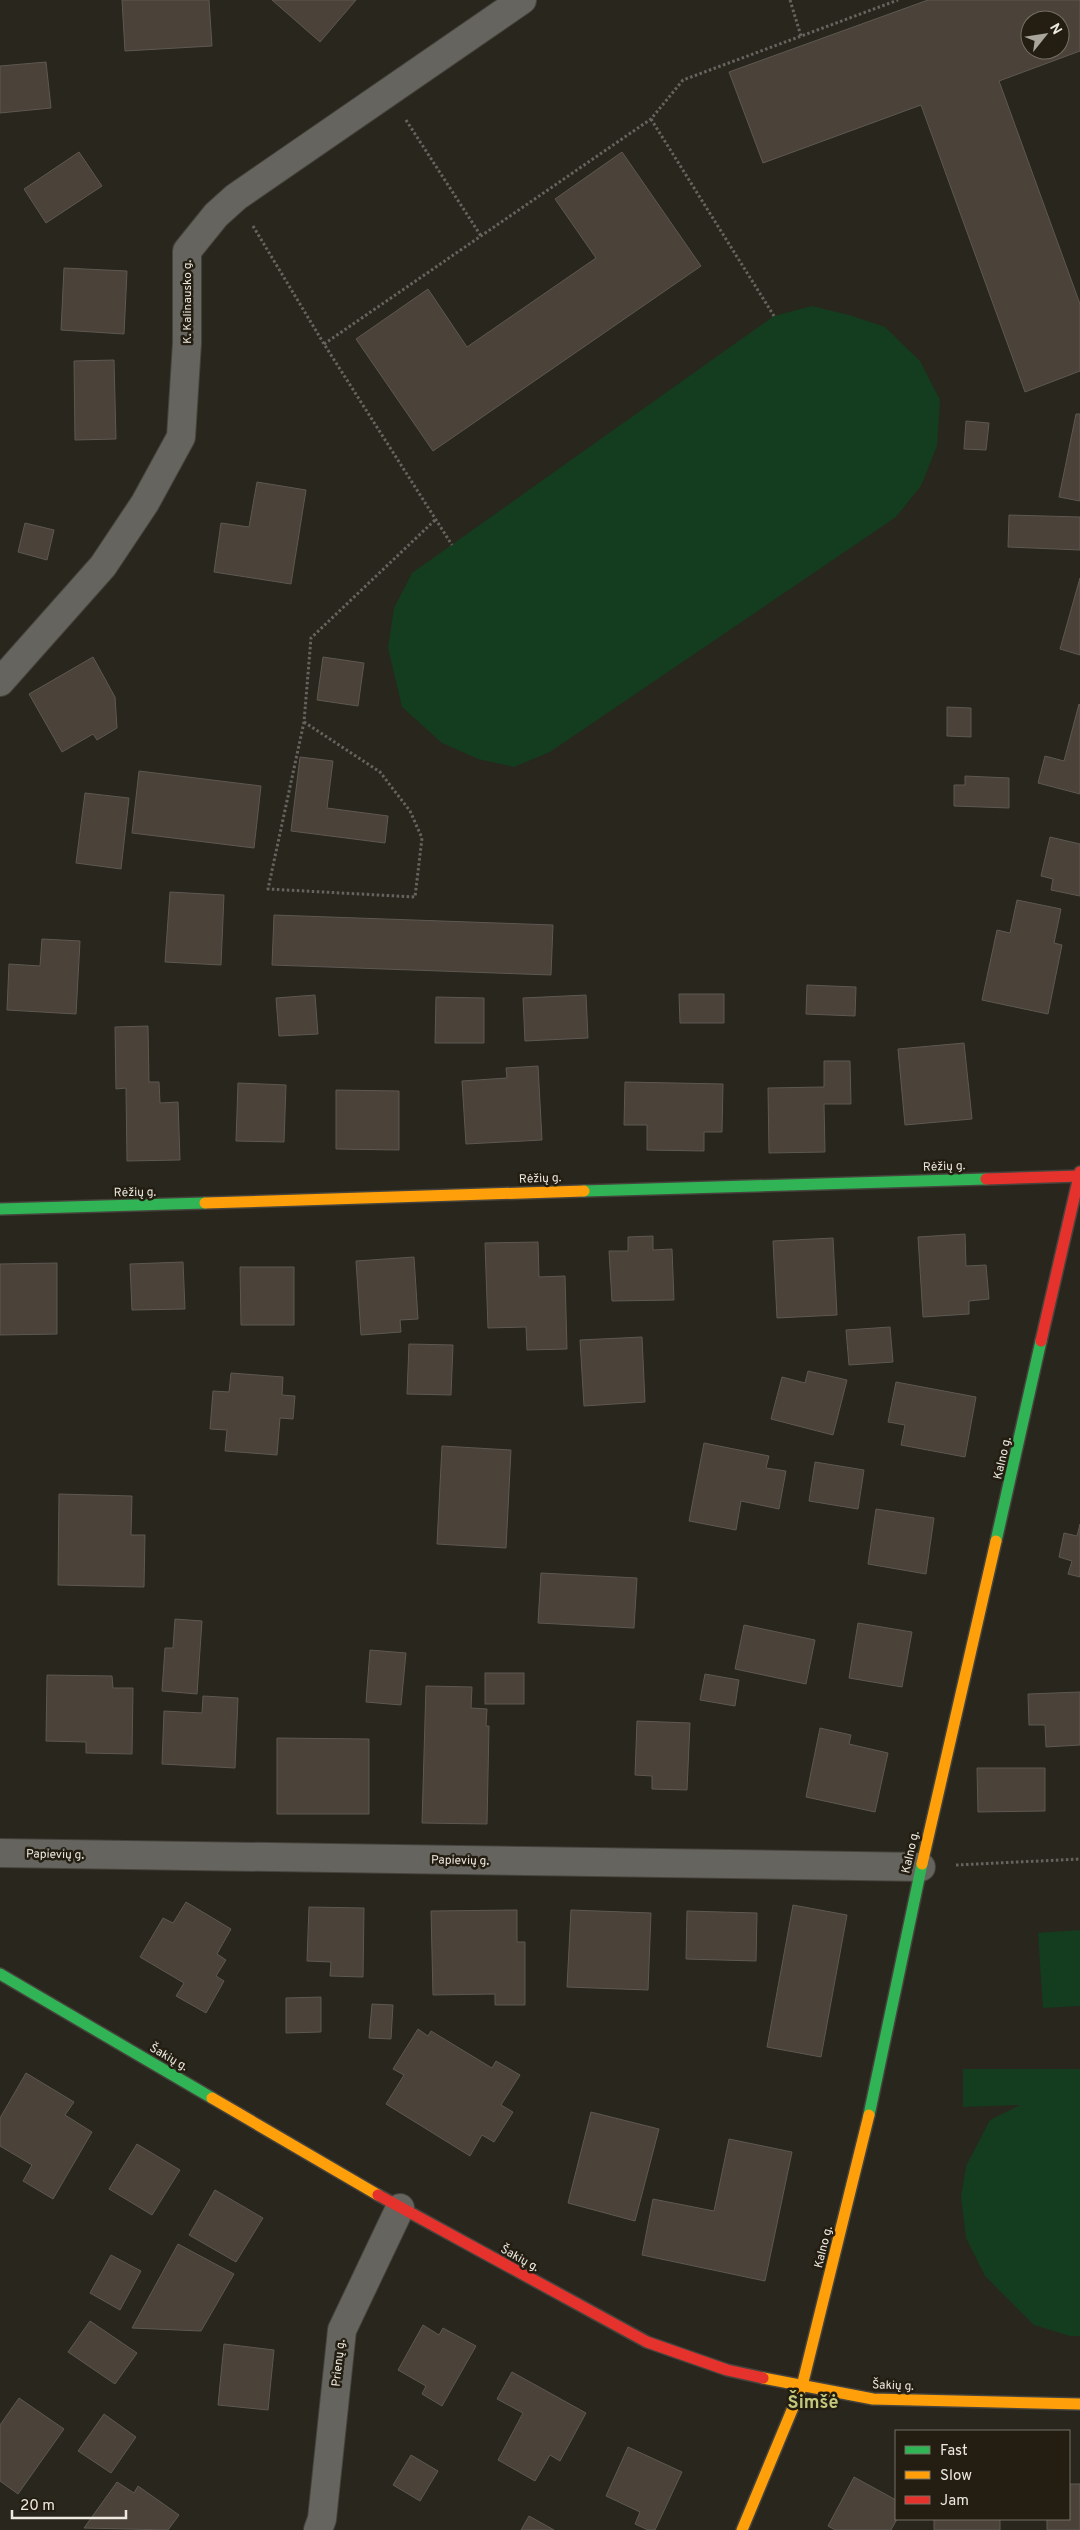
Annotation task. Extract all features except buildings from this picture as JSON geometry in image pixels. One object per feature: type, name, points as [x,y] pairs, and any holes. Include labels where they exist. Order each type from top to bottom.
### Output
[{"type":"street","name":"K. Kalinausko g.","points":[[0,682],[103,566],[145,502],[181,437],[187,343],[187,251],[216,215],[236,196],[522,0]]},
{"type":"street","name":"Rėžių g.","points":[[0,1209],[1080,1175]]},
{"type":"street","name":"Kalno g.","points":[[742,2530],[802,2386],[862,2147],[921,1867],[1080,1175]]},
{"type":"street","name":"Papievių g.","points":[[0,1853],[921,1867]]},
{"type":"street","name":"Šakių g.","points":[[0,1974],[400,2208],[647,2342],[727,2370],[802,2386],[873,2398],[1080,2404]]},
{"type":"street","name":"Prienų g.","points":[[318,2530],[322,2519],[342,2330],[400,2208]]},
{"type":"path","points":[[790,0],[800,36]]},
{"type":"path","points":[[324,344],[651,119],[683,80],[898,0]]},
{"type":"path","points":[[651,119],[774,316]]},
{"type":"path","points":[[418,139],[481,236]]},
{"type":"path","points":[[236,196],[324,344],[452,545]]},
{"type":"path","points":[[304,722],[380,772],[410,811],[422,838],[415,897],[268,888],[304,722],[311,638],[435,520]]},
{"type":"path","points":[[921,1867],[1080,1859]]},
{"type":"green space","points":[[812,306],[849,315],[885,327],[920,361],[940,400],[937,446],[921,486],[896,517],[550,752],[514,767],[478,759],[442,743],[402,707],[388,648],[394,608],[412,573],[774,316]]},
{"type":"green space","points":[[1080,1930],[1080,2006],[1043,2008],[1038,1933]]},
{"type":"green space","points":[[963,2069],[1080,2069],[1080,2336],[1070,2336],[1034,2325],[985,2276],[966,2238],[961,2197],[966,2166],[990,2120],[1020,2105],[963,2107]]},
{"type":"traffic: fast","points":[[584,1191],[986,1179]]},
{"type":"traffic: fast","points":[[0,1209],[205,1203]]},
{"type":"traffic: fast","points":[[996,1541],[1041,1341]]},
{"type":"traffic: fast","points":[[869,2115],[922,1864]]},
{"type":"traffic: fast","points":[[0,1974],[212,2098]]},
{"type":"traffic: slow","points":[[205,1203],[584,1191]]},
{"type":"traffic: slow","points":[[922,1864],[996,1541]]},
{"type":"traffic: slow","points":[[212,2098],[378,2195]]},
{"type":"traffic: slow","points":[[742,2530],[802,2386],[869,2115]]},
{"type":"traffic: slow","points":[[763,2378],[873,2399],[1080,2404]]},
{"type":"traffic: jam","points":[[1041,1341],[1080,1172]]},
{"type":"traffic: jam","points":[[986,1179],[1080,1176]]},
{"type":"traffic: jam","points":[[378,2195],[647,2342],[727,2370],[763,2378]]},
{"type":"district","name":"Šimšė","points":[[813,2402]]}]
